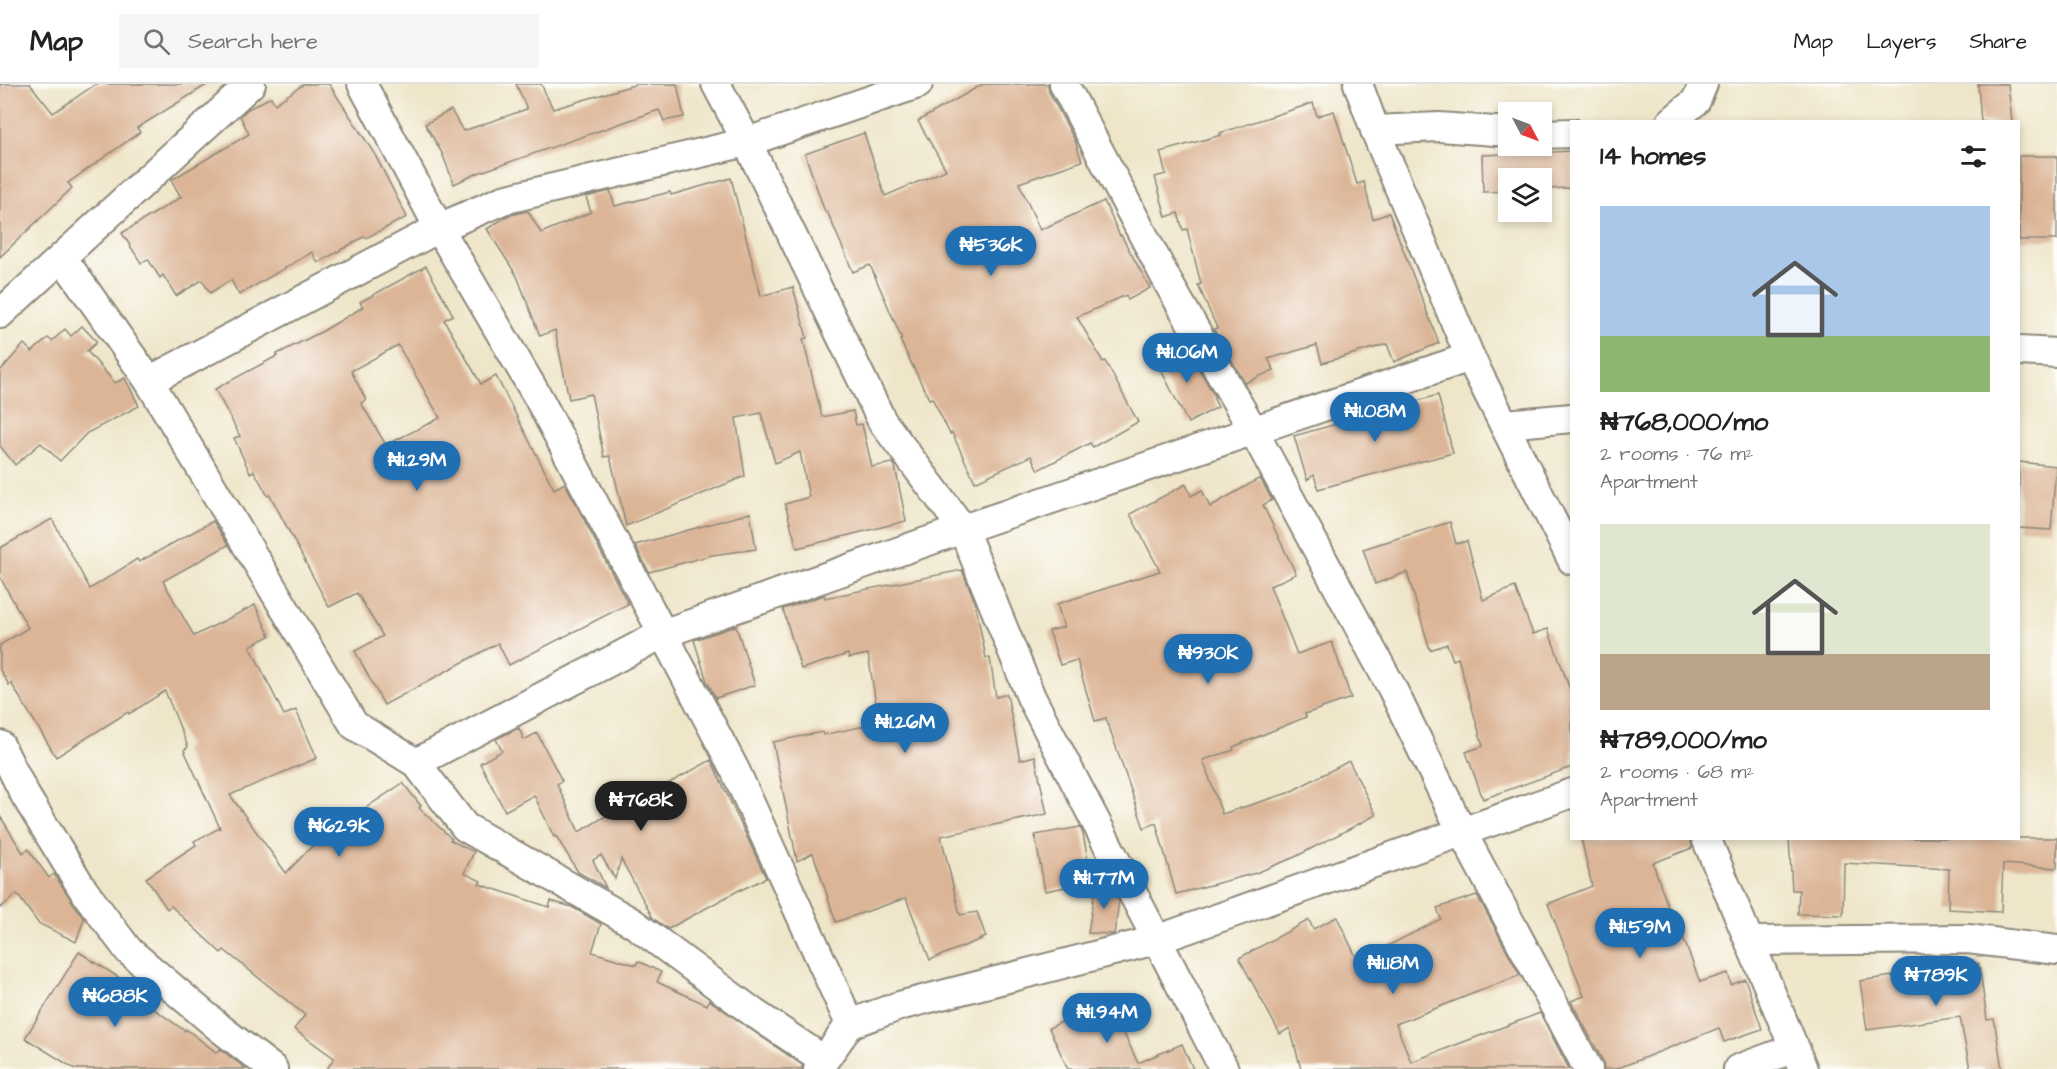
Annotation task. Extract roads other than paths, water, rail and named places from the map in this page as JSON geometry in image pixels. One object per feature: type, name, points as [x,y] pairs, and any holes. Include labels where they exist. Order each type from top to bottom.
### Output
[{"type":"street","points":[[0,314],[251,84]]},
{"type":"street","points":[[362,84],[440,228],[539,399],[735,770],[850,1024]]},
{"type":"street","points":[[716,84],[747,142],[882,421],[963,529],[1032,697],[1224,1069]]},
{"type":"street","points":[[148,381],[440,228],[503,200],[747,142],[918,84]]},
{"type":"street","points":[[1064,84],[1170,286],[1253,430],[1392,688],[1462,832],[1588,1069]]},
{"type":"street","points":[[1358,84],[1470,357],[1570,556]]},
{"type":"street","points":[[1673,120],[1696,101],[1702,84]]},
{"type":"street","points":[[1375,130],[1439,127],[1498,131]]},
{"type":"street","points":[[1552,134],[1570,133]]},
{"type":"street","points":[[62,257],[148,381],[354,725],[416,764],[465,827],[633,923],[821,1064],[850,1024],[899,1006],[1156,940],[1570,794]]},
{"type":"street","points":[[2020,351],[2057,353]]},
{"type":"street","points":[[416,764],[662,634],[1470,357]]},
{"type":"street","points":[[1504,424],[1570,418]]},
{"type":"street","points":[[0,745],[25,795],[84,891],[129,951],[221,1029],[273,1069]]},
{"type":"street","points":[[1707,840],[1799,1059],[1737,1069]]},
{"type":"street","points":[[1750,941],[1968,939],[2057,950]]}]
